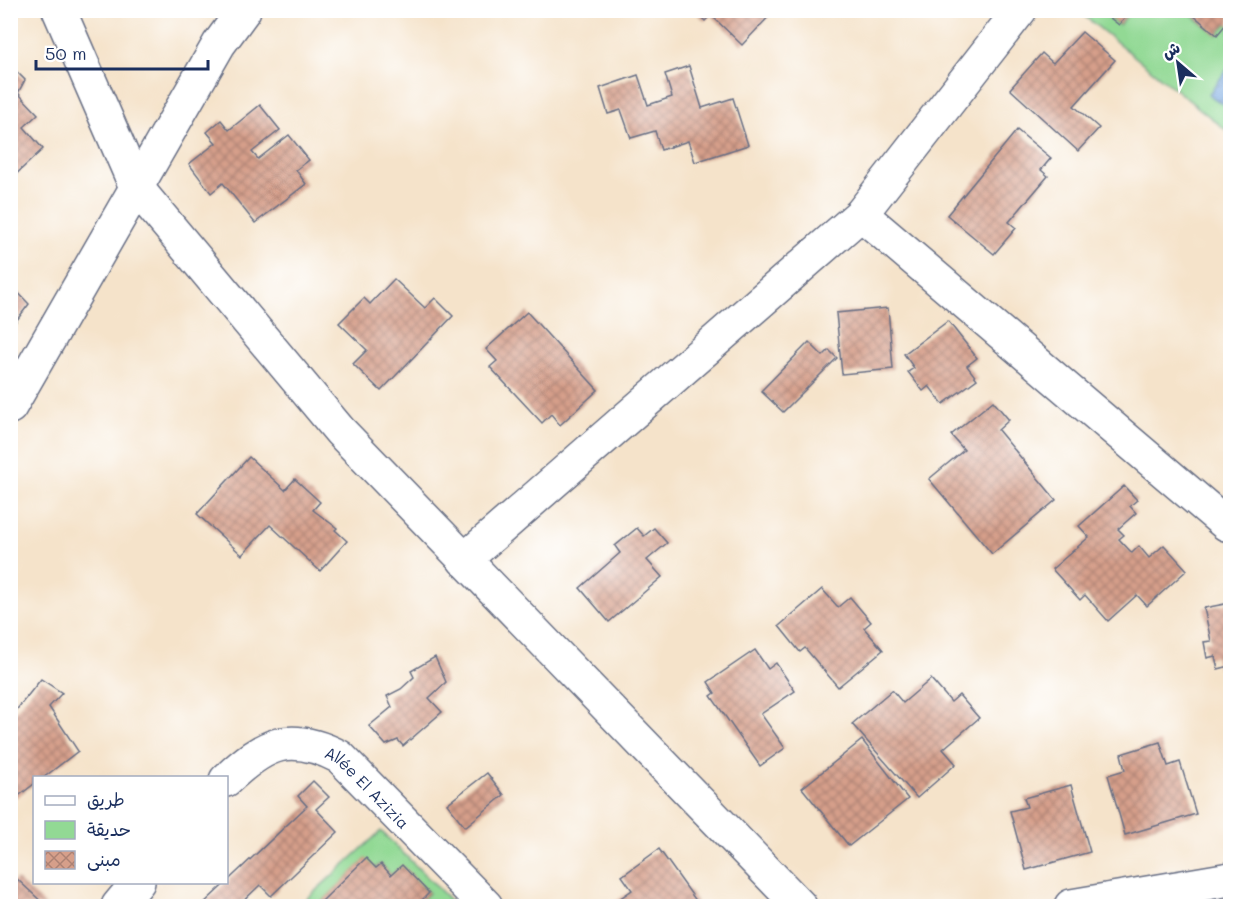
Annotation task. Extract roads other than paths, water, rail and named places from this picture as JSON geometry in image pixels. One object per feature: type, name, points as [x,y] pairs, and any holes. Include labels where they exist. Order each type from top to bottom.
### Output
[{"type":"street","points":[[59,10],[136,187],[340,431],[800,906]]},
{"type":"street","points":[[10,407],[219,44],[244,10]]},
{"type":"street","points":[[464,560],[861,214],[1020,10]]},
{"type":"street","points":[[861,214],[1226,524]]},
{"type":"street","name":"Allée El Azizia","points":[[228,778],[246,761],[267,747],[292,743],[318,746],[340,757],[486,906]]},
{"type":"street","points":[[1071,906],[1230,879]]},
{"type":"street","points":[[118,906],[136,884]]},
{"type":"water","points":[[1230,66],[1230,104],[1226,101],[1222,104],[1209,94]]}]
